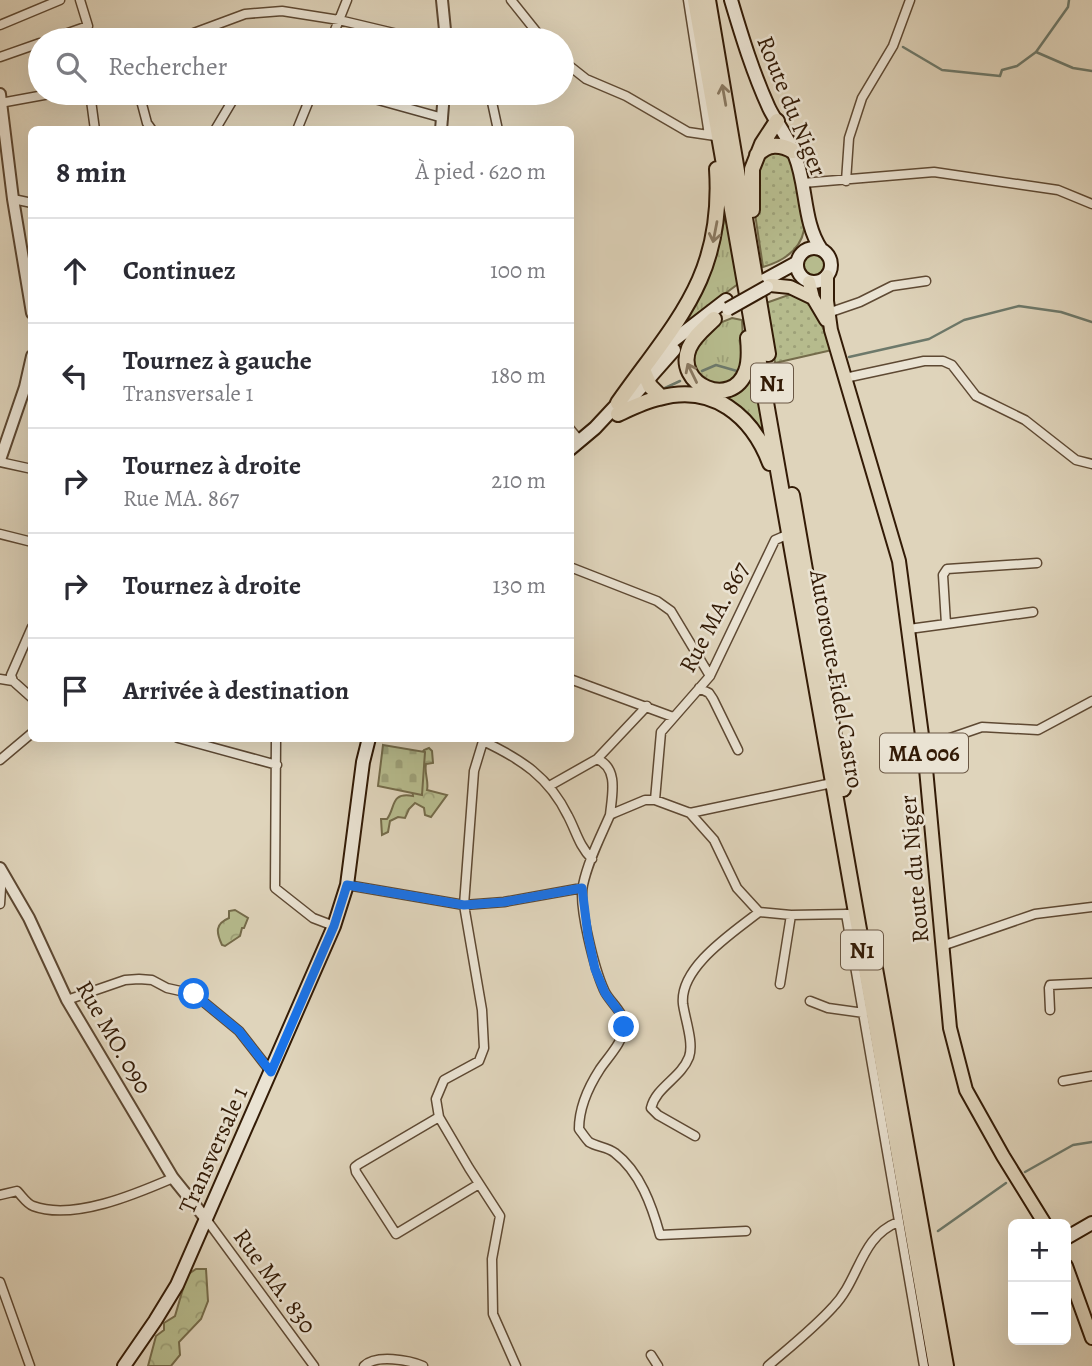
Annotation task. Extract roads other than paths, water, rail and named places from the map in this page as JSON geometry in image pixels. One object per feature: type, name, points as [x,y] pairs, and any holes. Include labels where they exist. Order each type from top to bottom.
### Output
[{"type":"highway","name":"Autoroute Fidel Castro","points":[[695,0],[783,495],[832,783],[851,913],[936,1366]]},
{"type":"highway","name":"Autoroute Fidel Castro","points":[[708,0],[946,1366]]},
{"type":"highway","points":[[618,408],[685,310],[704,274],[720,201],[712,136],[715,116]]},
{"type":"highway","points":[[759,302],[750,188],[756,156],[777,121]]},
{"type":"highway","points":[[756,156],[761,150],[774,145],[793,151]]},
{"type":"highway","points":[[715,319],[692,342],[687,366],[698,384],[720,392],[738,384],[748,367],[744,278]]},
{"type":"highway","points":[[645,376],[661,397]]},
{"type":"highway","points":[[618,408],[661,397],[695,396],[732,408],[748,422],[762,443],[783,495]]},
{"type":"main road","name":"Route du Niger","points":[[731,0],[748,58],[793,151],[803,183],[814,240],[821,249]]},
{"type":"main road","name":"Route du Niger","points":[[806,250],[811,228]]},
{"type":"main road","points":[[575,445],[618,408],[669,344],[727,304],[797,268],[801,253],[806,250],[821,249],[831,261],[827,276],[819,282],[809,282],[797,268]]},
{"type":"main road","name":"Route du Niger","points":[[827,276],[831,330],[899,561],[924,747],[947,1006],[959,1069],[966,1090],[1042,1219]]},
{"type":"main road","name":"Route du Niger","points":[[809,282],[813,298],[831,330]]},
{"type":"main road","points":[[767,284],[790,287],[813,298]]},
{"type":"main road","points":[[645,376],[715,319],[727,304]]},
{"type":"main road","name":"Transversale 1","points":[[124,1366],[177,1284],[334,926],[347,885],[368,742]]},
{"type":"main road","points":[[1071,1235],[1092,1223]]},
{"type":"main road","points":[[1071,1280],[1092,1338]]},
{"type":"street","points":[[0,25],[60,0]]},
{"type":"street","points":[[80,0],[88,26],[82,28]]},
{"type":"street","points":[[336,28],[346,0]]},
{"type":"street","points":[[442,0],[445,28]]},
{"type":"street","points":[[511,0],[533,28]]},
{"type":"street","points":[[574,70],[586,79],[626,96],[688,132],[712,136],[688,0]]},
{"type":"street","points":[[846,181],[849,138],[862,98],[893,46],[910,0]]},
{"type":"street","points":[[207,28],[245,14],[282,11],[372,28]]},
{"type":"street","points":[[0,57],[28,47]]},
{"type":"street","points":[[28,96],[0,100],[28,289]]},
{"type":"street","points":[[92,105],[94,126]]},
{"type":"street","points":[[142,105],[149,126]]},
{"type":"street","points":[[217,126],[230,105]]},
{"type":"street","points":[[299,126],[307,105]]},
{"type":"street","points":[[387,105],[442,124],[443,105]]},
{"type":"street","points":[[493,105],[497,126]]},
{"type":"street","points":[[803,183],[934,172],[1058,190],[1092,204]]},
{"type":"street","points":[[13,199],[28,202]]},
{"type":"street","points":[[828,313],[860,302],[892,286],[926,281]]},
{"type":"street","points":[[845,379],[924,360],[952,365],[976,396],[1025,420],[1076,460],[1092,464]]},
{"type":"street","points":[[28,388],[0,461],[28,468]]},
{"type":"street","points":[[0,534],[28,541]]},
{"type":"street","name":"Rue MA. 867","points":[[654,800],[661,732],[710,676],[775,540],[789,534]]},
{"type":"street","points":[[946,624],[943,575],[947,569],[1037,564]]},
{"type":"street","points":[[574,569],[657,601],[671,611],[710,676]]},
{"type":"street","points":[[909,629],[1033,612]]},
{"type":"street","points":[[28,636],[11,675],[13,681],[28,694]]},
{"type":"street","points":[[0,679],[13,681]]},
{"type":"street","points":[[574,680],[673,716]]},
{"type":"street","points":[[699,688],[709,693],[713,699],[738,750]]},
{"type":"street","points":[[924,747],[982,727],[1038,730],[1092,701]]},
{"type":"street","points":[[551,785],[597,759],[647,705]]},
{"type":"street","points":[[0,760],[28,736]]},
{"type":"street","points":[[193,742],[277,765]]},
{"type":"street","points":[[276,742],[275,888],[313,918],[334,926]]},
{"type":"street","points":[[483,742],[474,771],[464,905],[482,1010],[484,1048],[479,1060],[444,1080],[436,1099],[439,1117],[500,1216],[492,1259],[493,1314],[516,1366]]},
{"type":"street","points":[[488,742],[514,756],[551,785],[568,815],[582,849],[592,859]]},
{"type":"street","points":[[597,759],[610,768],[610,815],[582,888],[595,969],[605,993],[623,1017],[624,1027],[620,1040],[598,1072],[586,1097],[579,1129],[590,1142],[612,1151],[621,1159],[642,1187],[660,1235],[746,1231]]},
{"type":"street","points":[[690,813],[832,783]]},
{"type":"street","points":[[610,815],[645,800],[654,800],[690,813],[714,840],[737,888],[759,912],[790,915],[851,913],[864,1013],[924,1366]]},
{"type":"street","points":[[0,904],[1,870]]},
{"type":"street","name":"Rue MO. 090","points":[[1,870],[29,918],[66,1000],[173,1178],[206,1219]]},
{"type":"street","points":[[347,885],[464,905],[504,902],[582,888]]},
{"type":"street","points":[[942,946],[1035,914],[1092,907]]},
{"type":"street","points":[[695,1136],[658,1115],[651,1108],[653,1100],[684,1069],[691,1053],[682,1000],[685,982],[706,955],[759,912]]},
{"type":"street","points":[[780,984],[790,915]]},
{"type":"street","points":[[66,1000],[125,980],[139,979],[152,980],[167,988],[194,994],[239,1031],[271,1072]]},
{"type":"street","points":[[1050,1010],[1050,985],[1092,983]]},
{"type":"street","points":[[810,1001],[828,1008],[864,1013]]},
{"type":"street","points":[[1063,1081],[1092,1076]]},
{"type":"street","points":[[439,1117],[359,1164],[355,1167],[356,1172],[396,1234],[479,1185]]},
{"type":"street","points":[[0,1195],[17,1191],[31,1205],[52,1210],[83,1209],[173,1178]]},
{"type":"street","name":"Rue MA. 830","points":[[206,1219],[314,1366]]},
{"type":"street","points":[[768,1366],[834,1307],[853,1280],[874,1237],[898,1222]]},
{"type":"street","points":[[0,1282],[30,1366]]},
{"type":"street","points":[[651,1355],[658,1366]]},
{"type":"street","points":[[364,1366],[371,1361],[411,1361],[423,1366]]},
{"type":"waterway","points":[[1069,0],[1068,7],[1036,52],[1073,68],[1092,71]]},
{"type":"waterway","points":[[903,47],[942,70],[1000,76],[1002,70],[1017,66],[1036,52]]},
{"type":"waterway","points":[[849,357],[929,339],[964,320],[1019,306],[1061,312],[1092,322]]},
{"type":"waterway","points":[[702,371],[716,365],[737,371]]},
{"type":"waterway","points":[[665,388],[680,381]]},
{"type":"waterway","points":[[1025,1172],[1073,1145],[1092,1142]]},
{"type":"waterway","points":[[938,1231],[1006,1183]]}]
